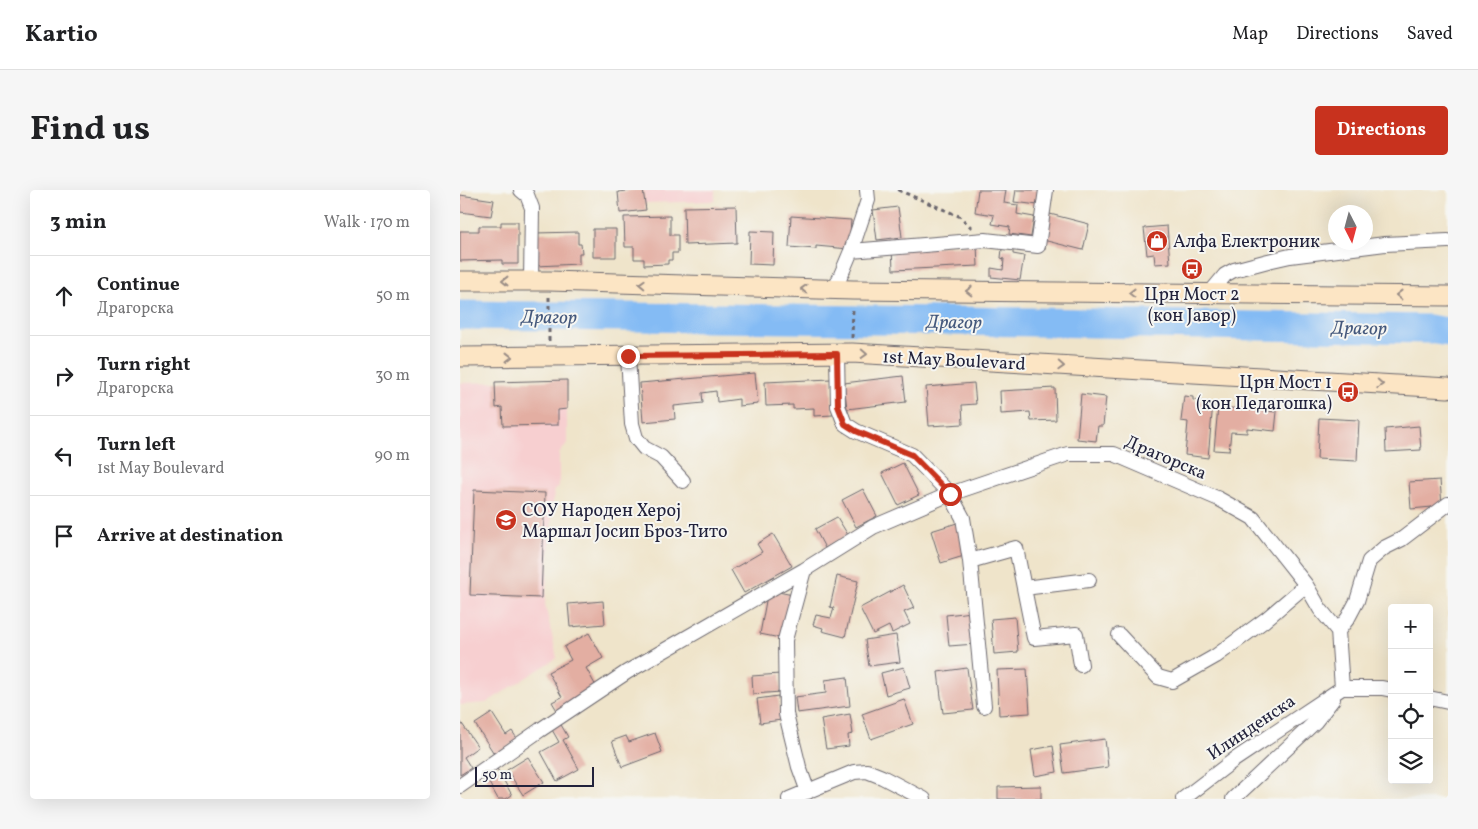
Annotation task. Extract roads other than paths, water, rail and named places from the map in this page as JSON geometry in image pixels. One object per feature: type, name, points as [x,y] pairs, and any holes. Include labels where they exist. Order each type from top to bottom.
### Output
[{"type":"main road","points":[[460,282],[532,281],[834,290],[1448,296]]},
{"type":"main road","name":"1st May Boulevard","points":[[460,357],[852,354],[1448,388]]},
{"type":"street","points":[[521,190],[527,195],[532,208],[532,281]]},
{"type":"street","points":[[834,290],[851,251],[868,200],[867,190]]},
{"type":"street","points":[[851,251],[985,240],[1038,246],[1046,190]]},
{"type":"street","points":[[1210,293],[1225,275],[1234,270],[1275,259],[1385,244],[1448,241]]},
{"type":"street","points":[[837,354],[838,406],[845,424],[856,431],[912,455],[950,494],[963,518],[970,561],[984,706]]},
{"type":"street","points":[[628,356],[632,424],[636,438],[644,448],[661,457],[683,481]]},
{"type":"street","name":"Драгорска","points":[[460,786],[627,672],[804,570],[874,527],[950,494],[1068,454],[1114,454],[1219,499],[1253,518],[1306,585],[1320,609],[1338,631]]},
{"type":"street","points":[[1233,799],[1315,722],[1342,688],[1338,631],[1357,601],[1369,561],[1384,548],[1402,539],[1448,504]]},
{"type":"street","points":[[970,561],[1016,548],[1034,638],[1076,634],[1081,665]]},
{"type":"street","points":[[804,570],[785,640],[786,714],[799,767],[808,792]]},
{"type":"street","points":[[1024,588],[1089,580]]},
{"type":"street","points":[[1119,635],[1158,677],[1172,681],[1216,656],[1266,620],[1306,585]]},
{"type":"street","points":[[1342,688],[1388,689]]},
{"type":"street","name":"Илинденска","points":[[1182,799],[1234,760],[1342,688]]},
{"type":"street","points":[[1433,699],[1448,702]]},
{"type":"street","points":[[789,799],[854,772],[867,771],[924,799]]},
{"type":"waterway","name":"Драгор","points":[[460,315],[1036,322],[1429,329],[1448,332]]},
{"type":"place","name":"Алфа Електроник","points":[[1157,241]]},
{"type":"place","name":"Црн Мост 2 (кон Јавор)","points":[[1192,269]]},
{"type":"place","name":"Црн Мост 1 (кон Педагошка)","points":[[1348,392]]},
{"type":"place","name":"СОУ Народен Херој Маршал Јосип Броз-Тито","points":[[506,520]]}]
